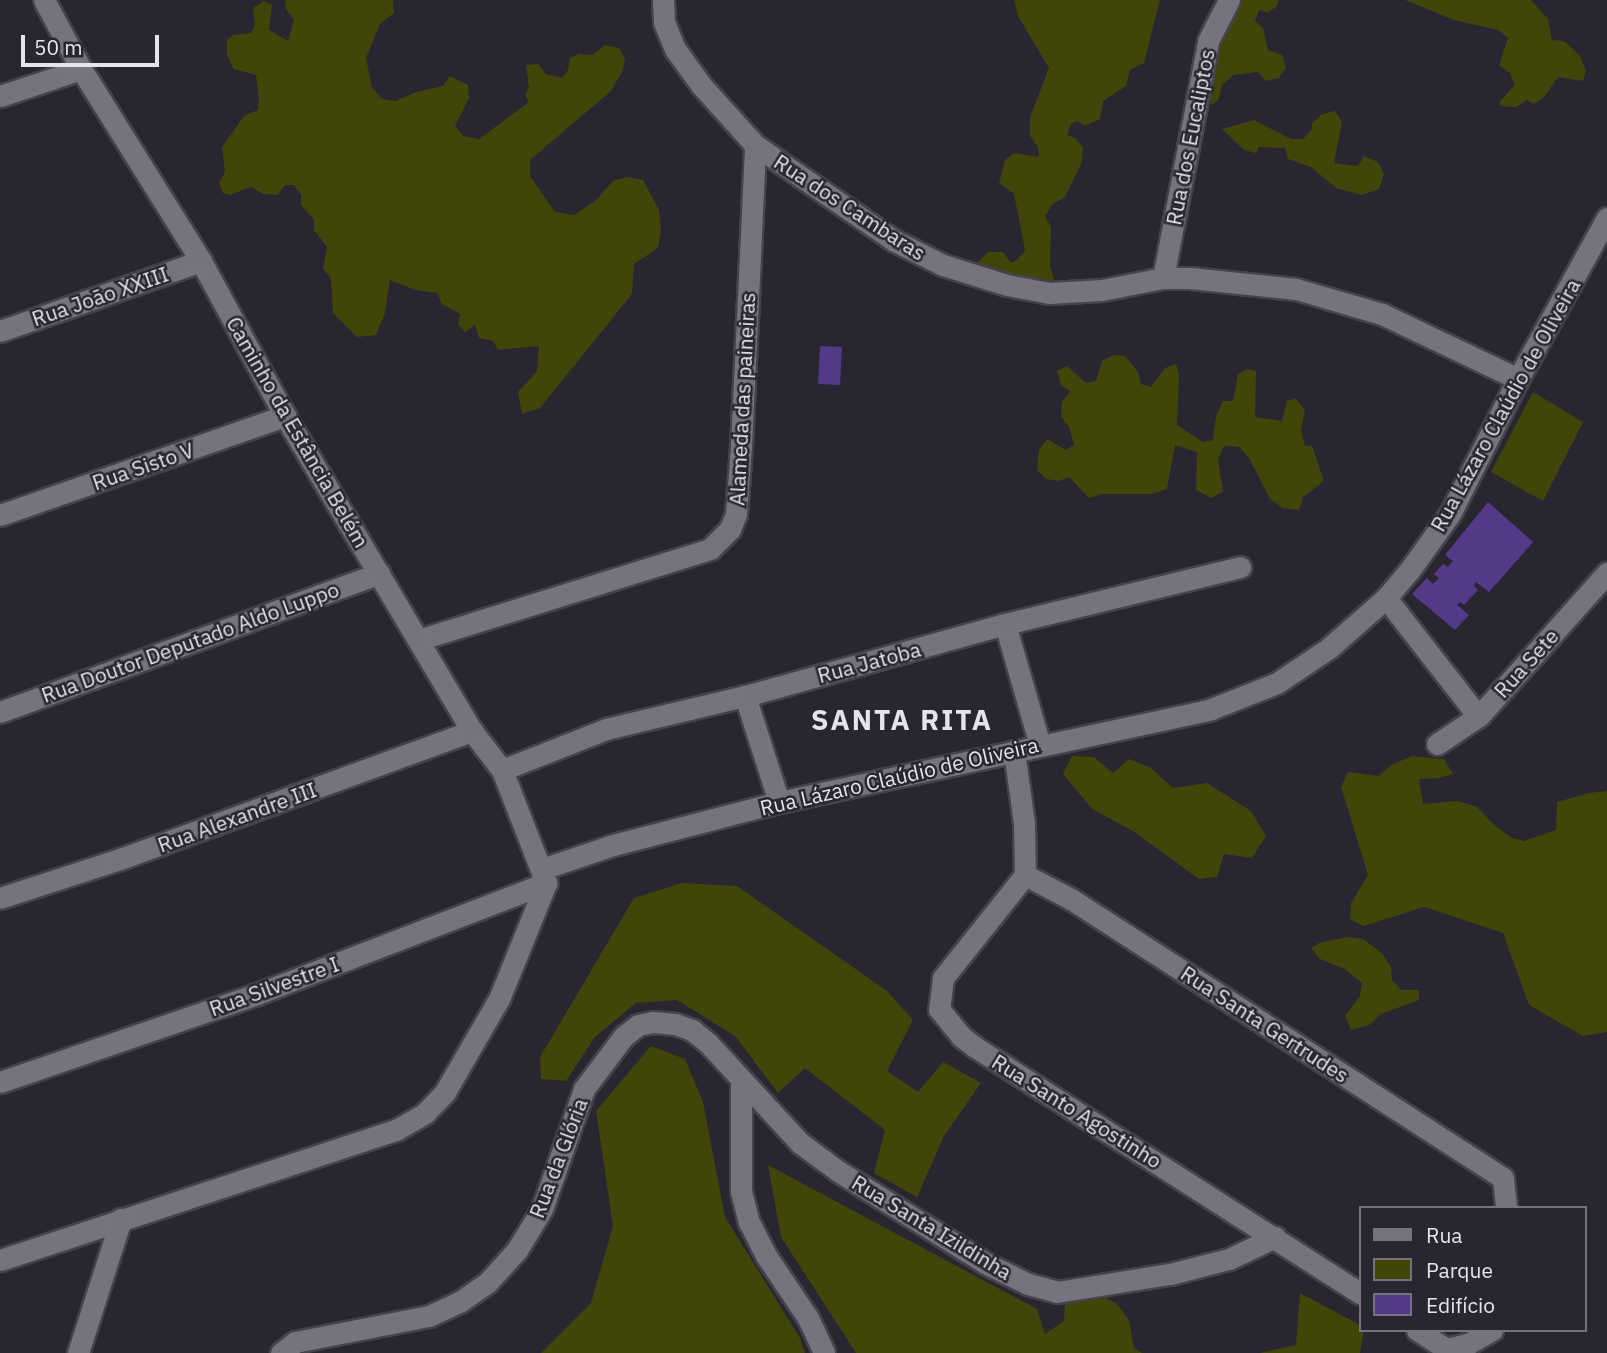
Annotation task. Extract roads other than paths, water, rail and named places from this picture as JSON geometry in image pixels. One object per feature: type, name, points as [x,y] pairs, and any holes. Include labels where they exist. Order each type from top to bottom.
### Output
[{"type":"street","name":"Caminho da Estância Belém","points":[[44,0],[81,69],[201,261],[285,416],[472,731],[502,770],[544,876]]},
{"type":"street","name":"Rua dos Cambaras","points":[[663,0],[664,22],[676,49],[701,85],[755,145],[894,240],[956,269],[1007,285],[1049,293],[1102,290],[1163,278],[1268,284],[1296,289],[1382,314],[1518,379]]},
{"type":"street","name":"Rua dos Eucaliptos","points":[[1163,278],[1205,52],[1218,17],[1229,0]]},
{"type":"street","points":[[0,96],[81,69]]},
{"type":"street","name":"Alameda das paineiras","points":[[418,640],[710,549],[730,529],[736,514],[741,446],[755,145]]},
{"type":"street","name":"Rua Lázaro Claúdio de Oliveira","points":[[544,876],[613,845],[779,802],[1211,709],[1277,684],[1329,648],[1386,598],[1450,514],[1518,379],[1607,218]]},
{"type":"street","name":"Rua João XXIII","points":[[0,331],[201,261]]},
{"type":"street","name":"Rua Sisto V","points":[[0,515],[285,416]]},
{"type":"street","name":"Rua Jatoba","points":[[502,770],[606,729],[745,696],[1005,624],[1240,567]]},
{"type":"street","name":"Rua Doutor Deputado Aldo Luppo","points":[[0,712],[379,573]]},
{"type":"street","name":"Rua Sete","points":[[1437,744],[1478,716],[1606,575]]},
{"type":"street","points":[[1386,598],[1478,716]]},
{"type":"street","points":[[1005,624],[1040,745]]},
{"type":"street","points":[[745,696],[779,802]]},
{"type":"street","name":"Rua Alexandre III","points":[[0,898],[120,859],[472,731]]},
{"type":"street","points":[[1014,751],[1024,823],[1025,875]]},
{"type":"street","name":"Rua Santa Gertrudes","points":[[1025,875],[1071,900],[1503,1178],[1506,1206]]},
{"type":"street","name":"Rua Santo Agostinho","points":[[1025,875],[943,978],[939,1009],[962,1037],[975,1047],[1358,1292]]},
{"type":"street","points":[[0,1260],[121,1219],[254,1179],[396,1130],[425,1113],[445,1092],[492,1011],[544,876]]},
{"type":"street","name":"Rua Silvestre I","points":[[0,1082],[257,994],[544,876]]},
{"type":"street","name":"Rua da Glória","points":[[281,1353],[295,1342],[429,1316],[461,1301],[488,1282],[517,1250],[542,1209],[584,1089],[624,1036],[638,1026],[653,1022],[675,1024],[692,1030],[741,1079]]},
{"type":"street","points":[[741,1079],[741,1191],[749,1222],[767,1258],[808,1318],[824,1353]]},
{"type":"street","name":"Rua Santa Izildinha","points":[[741,1079],[800,1143],[838,1171],[985,1263],[1028,1284],[1057,1292],[1157,1277],[1229,1259],[1275,1237]]},
{"type":"street","points":[[78,1353],[121,1219]]},
{"type":"street","points":[[1420,1332],[1446,1349],[1468,1344],[1489,1332]]},
{"type":"district","name":"SANTA RITA","points":[[902,720]]}]
